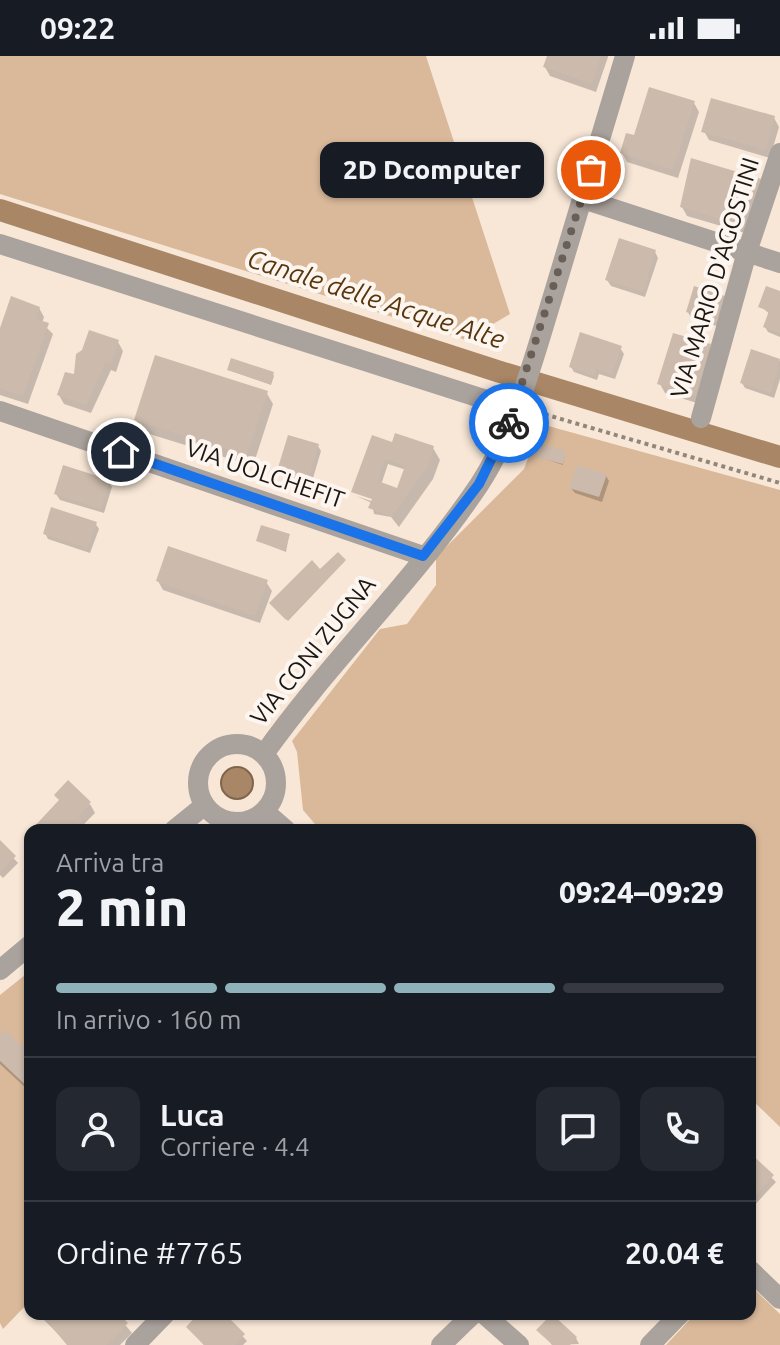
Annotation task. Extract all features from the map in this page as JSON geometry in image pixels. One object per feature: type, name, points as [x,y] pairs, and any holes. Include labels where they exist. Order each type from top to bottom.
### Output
[{"type":"street","name":"VIA CONI ZUGNA","points":[[264,754],[299,705],[479,484],[499,448],[539,340],[625,56]]},
{"type":"street","name":"VIA MARIO D'AGOSTINI","points":[[701,418],[747,252],[780,153]]},
{"type":"street","points":[[583,199],[780,263]]},
{"type":"street","points":[[0,244],[515,409]]},
{"type":"street","name":"VIA UOLCHEFIT","points":[[0,411],[423,556]]},
{"type":"street","points":[[241,744],[264,754],[275,776],[275,789],[264,811],[240,822],[226,820],[205,805],[199,793],[201,769],[217,750],[241,744]]},
{"type":"street","points":[[181,824],[205,805]]},
{"type":"street","points":[[264,811],[279,824]]},
{"type":"street","points":[[0,970],[24,950]]},
{"type":"street","points":[[756,1276],[780,1299]]},
{"type":"street","points":[[135,1345],[159,1320]]},
{"type":"street","points":[[441,1345],[467,1320]]},
{"type":"street","points":[[491,1320],[519,1345]]},
{"type":"street","points":[[650,1345],[674,1320]]},
{"type":"path","points":[[515,409],[537,412],[780,483]]},
{"type":"shaded area","points":[[0,56],[426,56],[510,314],[466,340],[0,194]]},
{"type":"shaded area","points":[[541,424],[780,490],[780,1127],[756,1104],[756,824],[315,824],[303,810],[297,752],[292,741],[380,629],[407,624],[436,585],[436,557],[524,469]]},
{"type":"shaded area","points":[[237,767],[248,772],[253,783],[248,794],[237,799],[226,794],[221,783],[226,772]]},
{"type":"shaded area","points":[[24,976],[24,1307],[3,1329],[0,1323],[0,995]]},
{"type":"shaded area","points":[[756,1291],[780,1314],[780,1345],[666,1345],[689,1320],[756,1320]]},
{"type":"building","points":[[547,56],[601,56],[592,84],[543,67]]},
{"type":"building","points":[[649,87],[695,101],[673,170],[620,153],[626,133],[634,135]]},
{"type":"building","points":[[711,98],[775,116],[766,150],[701,132]]},
{"type":"building","points":[[691,158],[761,179],[754,201],[749,199],[740,225],[680,207]]},
{"type":"building","points":[[619,238],[656,250],[643,292],[605,280]]},
{"type":"building","points":[[694,286],[725,296],[717,322],[686,312]]},
{"type":"building","points":[[766,286],[780,291],[780,333],[763,327],[769,311],[758,307]]},
{"type":"building","points":[[11,296],[40,307],[36,319],[49,323],[23,396],[0,388],[0,328]]},
{"type":"building","points":[[89,330],[119,340],[111,364],[106,362],[86,405],[57,395],[65,372],[74,374],[76,354],[82,350]]},
{"type":"building","points":[[580,332],[622,346],[612,375],[596,369],[594,376],[569,367]]},
{"type":"building","points":[[673,333],[711,344],[695,396],[657,384]]},
{"type":"building","points":[[751,349],[780,359],[771,393],[740,383]]},
{"type":"building","points":[[155,355],[268,391],[247,455],[134,420]]},
{"type":"building","points":[[231,358],[274,372],[270,384],[227,370]]},
{"type":"building","points":[[395,433],[434,446],[427,467],[392,516],[368,508],[372,499],[351,492],[372,435],[392,442]],"holes":[[[385,459],[405,466],[397,488],[378,481]]]},
{"type":"building","points":[[288,435],[319,444],[308,481],[277,471]]},
{"type":"building","points":[[540,444],[566,451],[563,464],[536,457]]},
{"type":"building","points":[[63,465],[110,480],[101,509],[54,494]]},
{"type":"building","points":[[577,465],[607,474],[599,497],[569,488]]},
{"type":"building","points":[[51,507],[97,522],[88,548],[43,534]]},
{"type":"building","points":[[261,525],[290,534],[285,551],[256,541]]},
{"type":"building","points":[[168,546],[268,580],[255,616],[156,581]]},
{"type":"building","points":[[338,552],[346,560],[286,620],[269,603],[312,560],[320,569]]},
{"type":"building","points":[[68,780],[91,802],[78,817],[85,824],[37,824],[59,800],[54,795]]},
{"type":"building","points":[[0,840],[16,856],[0,873]]},
{"type":"building","points":[[5,1030],[24,1048],[24,1083],[0,1061],[0,1035]]},
{"type":"building","points":[[756,1158],[774,1175],[756,1194]]},
{"type":"building","points":[[44,1320],[125,1320],[128,1323],[106,1345],[69,1345]]},
{"type":"building","points":[[192,1320],[231,1320],[245,1334],[235,1345],[204,1345],[186,1327]]},
{"type":"building","points":[[546,1320],[559,1320],[577,1337],[570,1345],[553,1345],[536,1330]]},
{"type":"waterway","name":"Canale delle Acque Alte","points":[[0,210],[497,371],[780,457]]},
{"type":"way so far","points":[[509,423],[539,340],[591,170]]},
{"type":"place","name":"2D Dcomputer","points":[[591,170]]},
{"type":"route","points":[[121,452],[423,556],[479,484],[509,423]]}]
